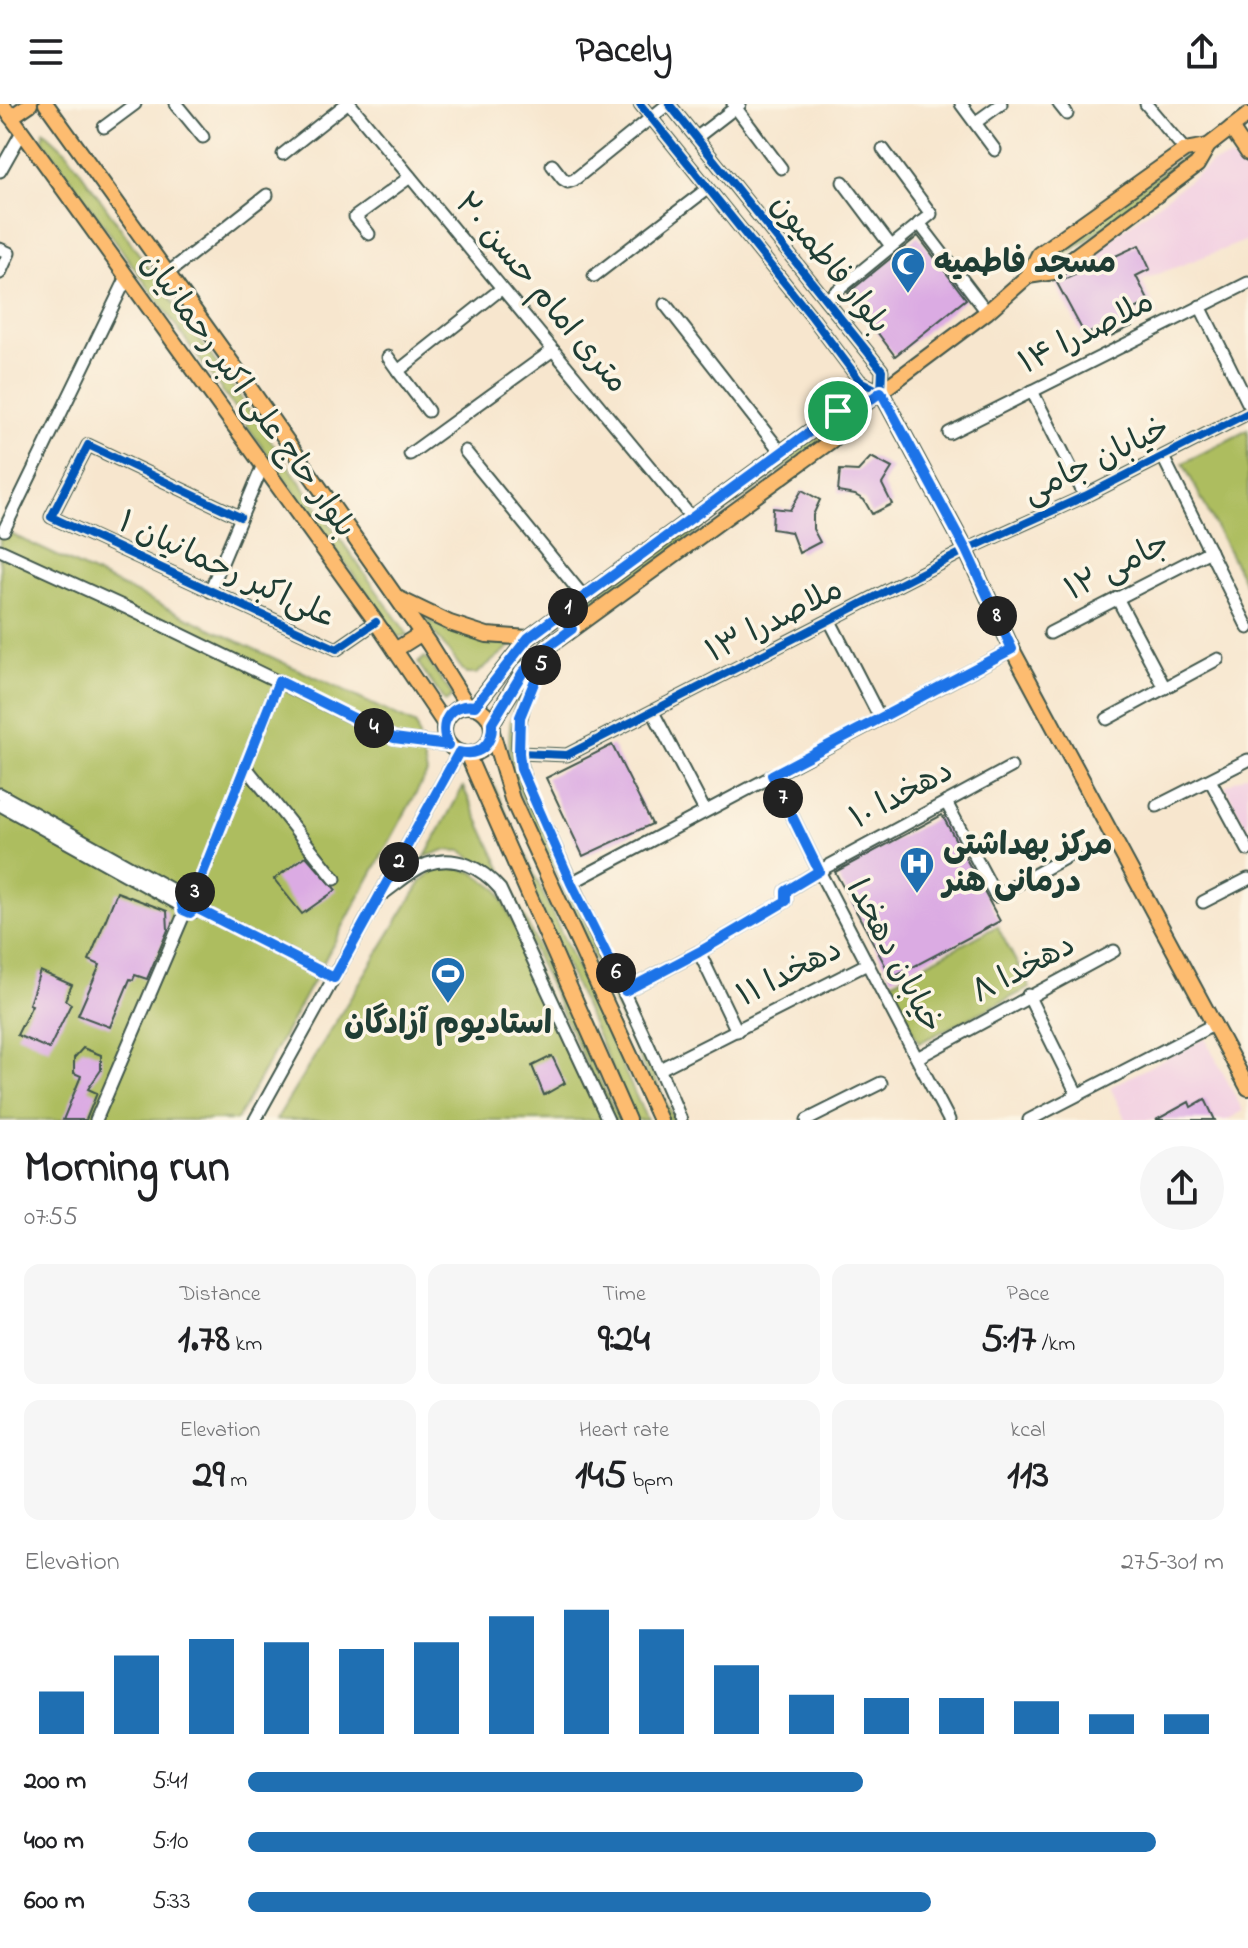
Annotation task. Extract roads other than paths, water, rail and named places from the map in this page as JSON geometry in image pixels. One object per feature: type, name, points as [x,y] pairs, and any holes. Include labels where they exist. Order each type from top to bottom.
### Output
[{"type":"main road","name":"بلوار حاج علی اکبر رحمانیان","points":[[2,104],[376,622],[444,723]]},
{"type":"main road","points":[[11,117],[30,104]]},
{"type":"main road","name":"بلوار حاج علی اکبر رحمانیان","points":[[46,104],[471,706]]},
{"type":"main road","points":[[1028,276],[1054,272],[1197,165],[1208,146],[1248,115]]},
{"type":"main road","points":[[1231,128],[1248,153]]},
{"type":"main road","points":[[458,750],[481,750],[486,745],[523,672],[549,646],[839,435],[850,426],[855,411],[987,312],[1028,276],[1039,254],[1185,150],[1208,146]]},
{"type":"main road","points":[[881,392],[966,550],[1012,649],[1248,1088]]},
{"type":"main road","points":[[628,1120],[458,750],[443,730],[444,723],[453,710],[471,706],[528,638],[583,596],[838,411],[855,411]]},
{"type":"main road","points":[[396,597],[450,623],[487,635],[528,638]]},
{"type":"main road","points":[[560,614],[572,629]]},
{"type":"main road","points":[[395,650],[422,633]]},
{"type":"main road","points":[[471,706],[488,716],[512,799],[660,1120]]},
{"type":"street","points":[[104,127],[135,104]]},
{"type":"street","points":[[176,104],[203,137]]},
{"type":"street","points":[[283,154],[348,104]]},
{"type":"street","name":"۲۰ متری امام حسن","points":[[348,104],[691,517]]},
{"type":"street","name":"بلوار فاطمیون","points":[[640,104],[860,381],[881,392],[882,370],[668,104]]},
{"type":"street","points":[[552,165],[563,179],[568,182],[574,180],[668,104]]},
{"type":"street","points":[[961,104],[995,150]]},
{"type":"street","points":[[976,122],[1001,104]]},
{"type":"street","points":[[1146,104],[1185,150]]},
{"type":"street","points":[[696,138],[737,105],[781,168]]},
{"type":"street","points":[[0,171],[22,132]]},
{"type":"street","points":[[826,300],[931,214],[883,149]]},
{"type":"street","points":[[369,234],[355,217],[410,177]]},
{"type":"street","points":[[843,182],[891,246]]},
{"type":"street","points":[[594,276],[707,189]]},
{"type":"street","points":[[168,273],[267,195]]},
{"type":"street","points":[[919,223],[987,312]]},
{"type":"street","points":[[0,249],[9,253],[0,273]]},
{"type":"street","points":[[4,530],[127,277]]},
{"type":"street","name":"ملاصدرا ۱۴","points":[[949,433],[1248,283]]},
{"type":"street","points":[[398,371],[501,289]]},
{"type":"street","points":[[665,304],[781,452]]},
{"type":"street","points":[[1200,306],[1248,403]]},
{"type":"street","points":[[847,363],[861,356],[864,348]]},
{"type":"street","points":[[410,454],[553,350]]},
{"type":"street","points":[[388,357],[428,411]]},
{"type":"street","points":[[1032,391],[1085,496]]},
{"type":"street","name":"خیابان جامی","points":[[966,550],[1085,496],[1248,413]]},
{"type":"street","name":"علی‌اکبر رحمانیان ۱","points":[[240,517],[88,445],[51,517],[337,649],[376,622]]},
{"type":"street","points":[[465,451],[583,596]]},
{"type":"street","name":"خیابان جامی","points":[[1163,457],[1248,628]]},
{"type":"street","points":[[210,591],[263,465]]},
{"type":"street","points":[[0,550],[394,738],[458,750],[255,1120]]},
{"type":"street","name":"ملاصدرا ۱۳","points":[[519,753],[567,755],[966,550]]},
{"type":"street","name":"جامی ۱۲","points":[[1050,633],[1210,551]]},
{"type":"street","points":[[1117,598],[1165,688]]},
{"type":"street","points":[[830,621],[880,718]]},
{"type":"street","points":[[549,646],[520,717],[521,769],[571,883],[625,991],[681,1120]]},
{"type":"street","points":[[571,883],[1012,649]]},
{"type":"street","points":[[1107,719],[1218,659]]},
{"type":"street","points":[[96,1120],[279,681]]},
{"type":"street","points":[[653,712],[705,811]]},
{"type":"street","points":[[1157,806],[1248,760]]},
{"type":"street","points":[[245,766],[335,879]]},
{"type":"street","name":"دهخدا ۱۰","points":[[699,952],[786,901],[786,891],[819,871],[1011,767]]},
{"type":"street","name":"خیابان دهخدا","points":[[772,775],[949,1120]]},
{"type":"street","points":[[1210,780],[1248,850]]},
{"type":"street","points":[[0,794],[188,904]]},
{"type":"street","points":[[946,802],[996,896],[1072,854]]},
{"type":"street","points":[[0,805],[334,978]]},
{"type":"street","points":[[380,895],[427,864],[459,860],[488,875],[500,889],[608,1120]]},
{"type":"street","points":[[1203,902],[1248,879]]},
{"type":"street","name":"دهخدا ۸","points":[[917,1058],[1114,951]]},
{"type":"street","points":[[625,991],[699,952],[737,1031]]},
{"type":"street","name":"دهخدا ۱۱","points":[[660,1069],[867,964]]},
{"type":"street","points":[[1028,995],[1077,1094]]},
{"type":"street","points":[[1029,1120],[1215,1024]]},
{"type":"street","points":[[809,1120],[881,1083]]},
{"type":"place","name":"مسجد فاطمیه","points":[[908,295]]},
{"type":"place","name":"مرکز بهداشتی درمانی هنر","points":[[917,895]]},
{"type":"place","name":"استادیوم آزادگان","points":[[448,1005]]}]
